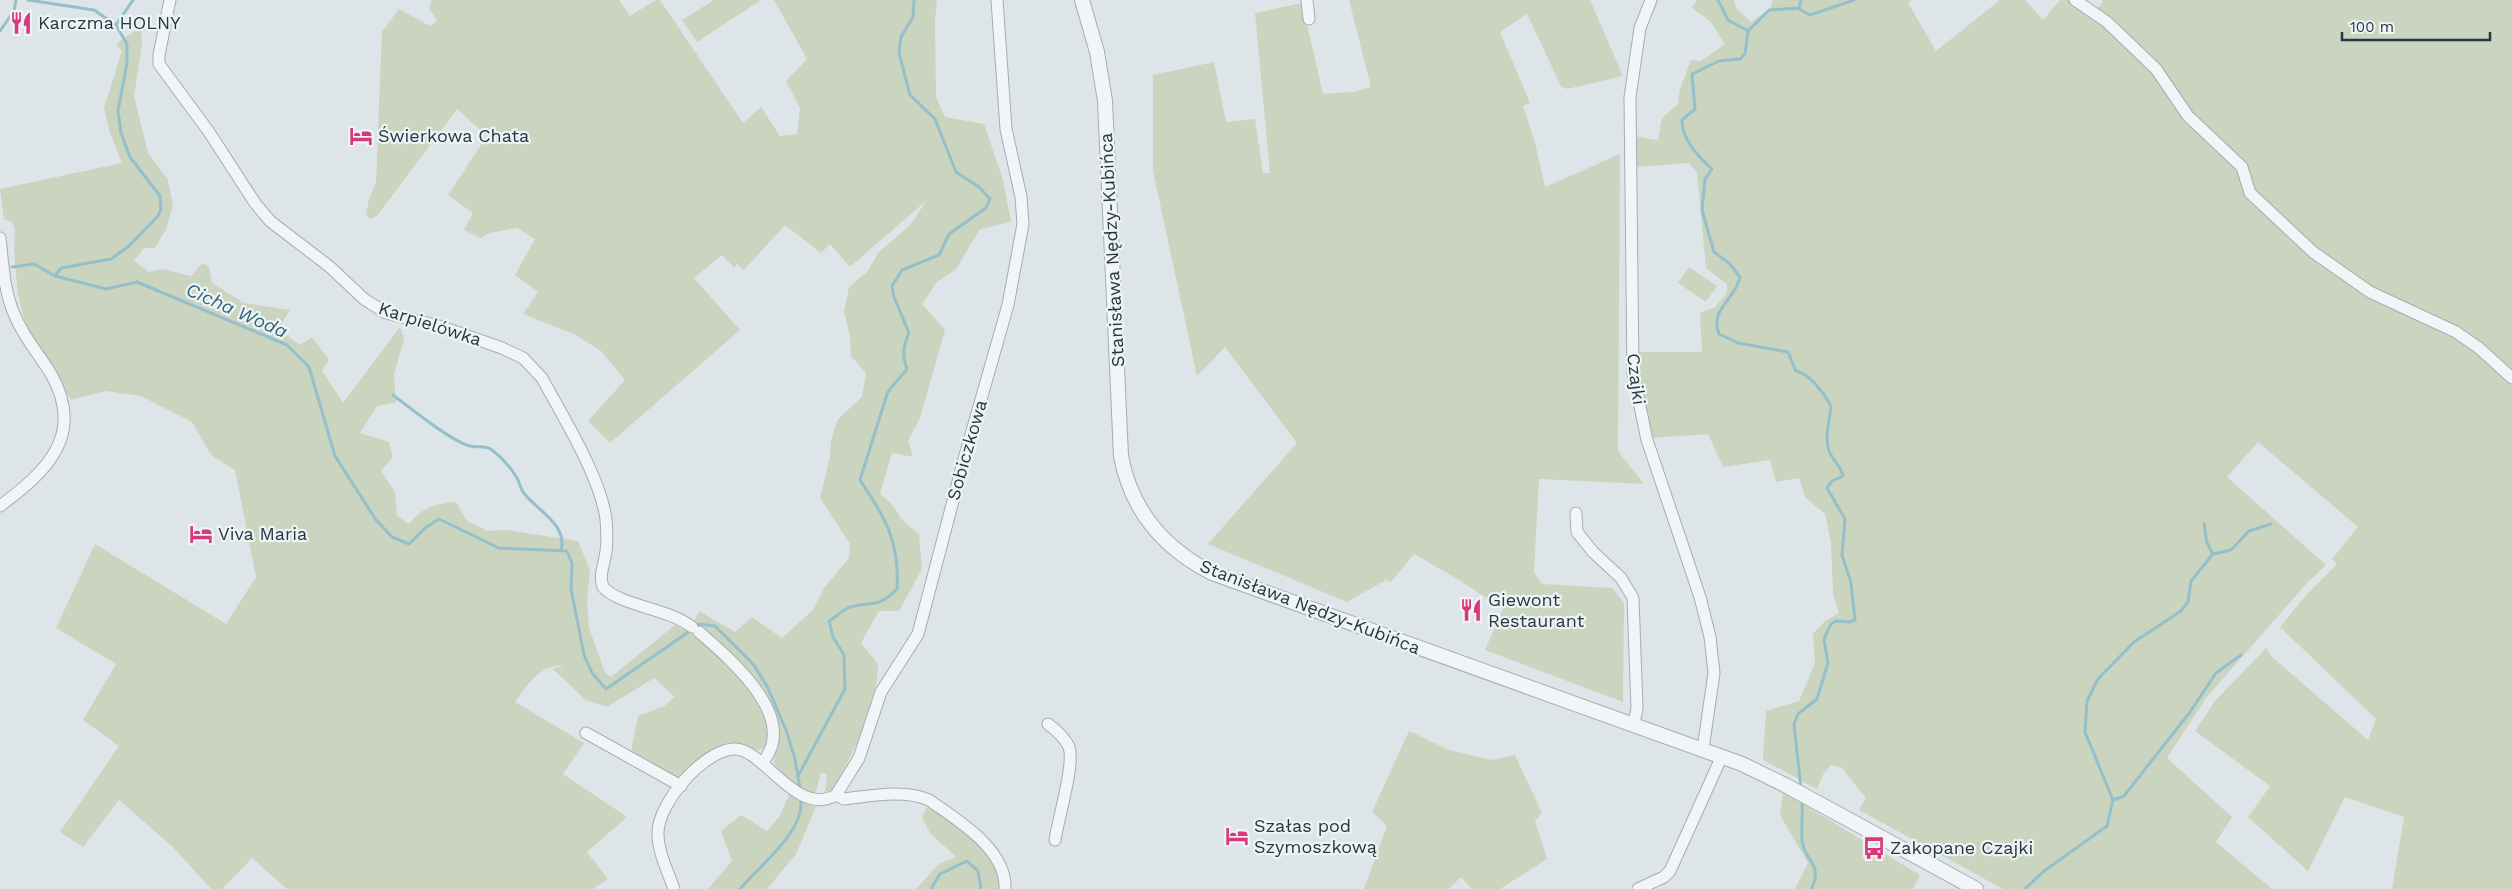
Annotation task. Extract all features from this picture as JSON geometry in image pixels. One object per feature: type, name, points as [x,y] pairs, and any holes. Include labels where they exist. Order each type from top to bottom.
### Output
[{"type":"street","name":"Karpielówka","points":[[170,0],[159,55],[159,64],[162,72],[198,118],[255,203],[285,234],[330,267],[374,307],[386,313],[440,326],[502,348],[523,358],[534,367],[545,384],[587,465],[602,503],[607,543],[601,573],[603,587],[617,597],[676,616],[695,629],[749,680],[764,703],[772,725],[772,741],[769,753],[762,763]]},
{"type":"street","name":"Sobiczkowa","points":[[836,796],[859,758],[881,692],[918,634],[964,459],[1008,305],[1023,224],[1021,197],[1006,129],[998,0]]},
{"type":"street","name":"Stanisława Nędzy-Kubińca","points":[[1082,0],[1097,52],[1105,101],[1121,456],[1129,488],[1147,521],[1174,550],[1212,573],[1722,756],[1785,784],[1976,889]]},
{"type":"street","points":[[1307,0],[1309,19]]},
{"type":"street","name":"Czajki","points":[[1651,0],[1640,28],[1629,114],[1633,373],[1647,440],[1700,597],[1710,637],[1714,673],[1704,749]]},
{"type":"street","points":[[2074,0],[2107,22],[2156,69],[2188,116],[2242,167],[2250,193],[2313,252],[2370,292],[2456,332],[2479,348],[2512,378]]},
{"type":"street","points":[[0,238],[11,306],[24,334],[57,387],[62,403],[63,420],[59,443],[49,463],[37,477],[0,506]]},
{"type":"street","points":[[1576,513],[1577,532],[1593,552],[1621,578],[1634,598],[1637,708],[1634,724]]},
{"type":"street","points":[[1048,724],[1058,732],[1069,748],[1070,763],[1055,840]]},
{"type":"street","points":[[586,733],[680,786]]},
{"type":"street","points":[[674,889],[658,836],[664,813],[680,786],[700,765],[728,750],[746,751],[787,785],[820,800],[836,796],[844,799],[898,794],[929,800],[985,845],[997,859],[1004,875],[1005,889]]},
{"type":"street","points":[[1638,889],[1664,877],[1670,871],[1722,756]]},
{"type":"green space","points":[[432,0],[619,0],[630,16],[656,0],[660,0],[743,123],[761,107],[780,136],[797,134],[800,108],[786,81],[807,59],[774,0],[937,0],[935,21],[936,97],[945,117],[984,124],[1003,180],[1011,222],[980,229],[956,269],[937,282],[922,304],[945,330],[920,418],[908,441],[913,457],[892,453],[880,494],[892,504],[902,520],[919,534],[922,569],[899,611],[879,611],[861,643],[878,664],[877,681],[869,713],[834,789],[825,792],[827,774],[821,773],[815,795],[789,783],[777,772],[774,762],[777,744],[774,718],[693,624],[699,611],[735,632],[752,617],[782,638],[813,610],[824,588],[849,558],[850,544],[820,498],[830,456],[831,440],[838,419],[862,397],[866,373],[851,356],[850,336],[844,312],[849,287],[868,271],[878,253],[910,225],[927,200],[850,267],[830,244],[821,253],[785,225],[744,270],[737,264],[734,268],[722,255],[694,278],[740,330],[610,443],[588,421],[625,380],[601,351],[576,335],[523,314],[538,292],[515,275],[535,239],[517,228],[489,233],[481,238],[464,230],[473,213],[448,195],[487,136],[457,109],[377,216],[370,219],[366,214],[369,199],[376,183],[382,32],[399,9],[430,26],[437,21],[429,8]]},
{"type":"green space","points":[[714,0],[761,0],[697,42],[682,20]]},
{"type":"green space","points":[[1349,0],[1590,0],[1623,76],[1567,89],[1561,86],[1527,14],[1500,32],[1530,103],[1523,106],[1535,143],[1545,187],[1620,154],[1618,451],[1644,484],[1539,479],[1534,572],[1542,584],[1612,588],[1624,603],[1623,702],[1485,650],[1503,609],[1456,578],[1414,554],[1391,582],[1386,580],[1347,602],[1208,544],[1297,443],[1225,347],[1197,376],[1153,171],[1153,75],[1214,62],[1226,122],[1255,119],[1263,173],[1270,173],[1255,13],[1302,3],[1323,94],[1353,92],[1371,87]]},
{"type":"green space","points":[[1697,0],[1734,0],[1736,8],[1751,22],[1770,9],[1773,0],[1913,0],[1908,3],[1936,51],[2000,0],[2025,0],[2043,20],[2060,0],[2076,0],[2092,13],[2103,2],[2102,0],[2512,0],[2512,889],[2392,889],[2404,817],[2345,797],[2308,871],[2248,817],[2270,786],[2195,731],[2215,701],[2266,648],[2272,657],[2368,740],[2376,719],[2280,627],[2307,594],[2337,564],[2332,559],[2358,527],[2258,442],[2227,477],[2326,565],[2307,583],[2206,698],[2167,758],[2232,817],[2216,842],[2272,889],[2003,889],[1859,810],[1866,798],[1841,767],[1831,765],[1824,773],[1817,789],[1763,760],[1766,711],[1799,701],[1815,663],[1813,634],[1824,622],[1839,613],[1833,594],[1831,542],[1825,514],[1805,497],[1799,478],[1776,482],[1770,460],[1723,467],[1708,434],[1651,438],[1640,391],[1637,352],[1702,352],[1700,313],[1715,307],[1727,293],[1727,284],[1706,268],[1697,172],[1689,163],[1635,167],[1633,136],[1658,140],[1662,118],[1678,104],[1680,89],[1691,60],[1701,61],[1725,44],[1710,21],[1692,8]]},
{"type":"green space","points":[[141,27],[142,45],[134,96],[148,153],[168,180],[173,206],[166,229],[155,248],[144,248],[134,261],[149,272],[163,269],[191,276],[202,263],[209,266],[212,283],[244,303],[290,310],[278,329],[300,345],[312,337],[329,360],[322,371],[343,403],[400,327],[404,339],[394,374],[396,402],[377,406],[360,433],[389,442],[393,457],[381,471],[395,492],[397,516],[409,524],[430,507],[456,502],[467,521],[487,531],[507,530],[578,541],[590,570],[587,600],[589,628],[605,673],[611,677],[675,625],[690,633],[724,659],[740,676],[763,712],[767,730],[764,748],[755,751],[734,745],[680,780],[658,771],[631,751],[638,716],[664,706],[675,697],[654,678],[607,707],[586,700],[553,669],[564,666],[548,668],[529,683],[515,702],[584,743],[563,774],[627,817],[587,852],[608,879],[593,889],[287,889],[252,858],[222,889],[211,889],[173,847],[119,800],[83,847],[60,832],[119,746],[83,720],[116,664],[56,628],[95,544],[226,624],[256,577],[235,470],[211,455],[192,422],[141,396],[105,391],[71,400],[27,329],[18,295],[14,252],[15,230],[12,222],[4,219],[0,189],[122,163],[110,133],[104,108],[122,51],[116,44]]},
{"type":"green space","points":[[1689,267],[1717,286],[1706,302],[1678,283]]},
{"type":"green space","points":[[1409,731],[1449,750],[1491,760],[1515,755],[1542,813],[1535,821],[1547,859],[1500,889],[1472,889],[1461,877],[1449,889],[1364,889],[1387,826],[1372,812]]},
{"type":"green space","points":[[1783,792],[1920,875],[1913,889],[1795,889],[1808,863],[1780,815]]},
{"type":"green space","points":[[789,795],[816,807],[796,854],[767,889],[708,889],[732,861],[721,831],[741,815],[767,831],[779,817]]},
{"type":"green space","points":[[928,805],[997,859],[1003,889],[916,889],[939,864],[956,857],[930,833],[922,817]]},
{"type":"waterway","points":[[0,31],[14,11],[16,0]]},
{"type":"waterway","name":"Cicha Woda","points":[[28,0],[94,10],[116,25],[127,44],[127,63],[118,111],[121,133],[130,157],[160,196],[161,209],[158,216],[129,246],[111,259],[61,268],[55,276],[106,289],[137,282],[287,345],[309,367],[335,456],[376,520],[392,537],[409,544],[425,528],[439,519],[499,548],[567,551],[572,563],[571,589],[584,655],[592,673],[606,689],[700,624],[715,626],[753,664],[767,686],[786,730],[795,759],[800,789]]},
{"type":"waterway","points":[[116,25],[133,0]]},
{"type":"waterway","points":[[798,776],[845,689],[844,655],[833,637],[829,621],[853,606],[877,603],[897,589],[896,557],[889,531],[877,506],[860,480],[887,394],[907,369],[904,351],[909,333],[894,297],[892,286],[902,270],[939,255],[949,234],[986,208],[990,199],[979,187],[956,172],[935,119],[910,95],[899,53],[901,37],[913,17],[914,0]]},
{"type":"waterway","points":[[1718,0],[1728,20],[1748,31],[1745,54],[1740,59],[1719,61],[1692,74],[1695,109],[1682,120],[1688,141],[1696,153],[1712,169],[1705,179],[1702,210],[1714,252],[1730,264],[1740,277],[1734,292],[1720,311],[1717,325],[1719,334],[1738,343],[1788,352],[1796,371],[1811,380],[1821,390],[1831,406],[1827,434],[1828,446],[1843,476],[1832,481],[1827,488],[1845,519],[1842,555],[1851,583],[1855,620],[1850,622],[1836,621],[1831,624],[1824,639],[1828,663],[1817,699],[1798,714],[1794,724],[1801,789]]},
{"type":"waterway","points":[[1748,31],[1769,10],[1799,8],[1801,0]]},
{"type":"waterway","points":[[1799,9],[1810,15],[1854,0]]},
{"type":"waterway","points":[[12,267],[34,264],[55,276]]},
{"type":"waterway","points":[[393,395],[453,438],[470,446],[489,448],[499,456],[515,474],[523,492],[550,518],[560,532],[561,550]]},
{"type":"waterway","points":[[2204,524],[2207,543],[2213,554]]},
{"type":"waterway","points":[[2025,889],[2044,871],[2107,826],[2113,800],[2085,732],[2087,701],[2098,679],[2134,642],[2181,611],[2188,602],[2191,581],[2213,554],[2231,550],[2249,531],[2271,524]]},
{"type":"waterway","points":[[2113,800],[2124,796],[2190,712],[2216,673],[2241,655]]},
{"type":"waterway","name":"Cicha Woda","points":[[740,889],[789,835],[800,811],[801,798]]},
{"type":"waterway","points":[[1802,800],[1803,848],[1812,863],[1815,874],[1811,889]]},
{"type":"waterway","name":"Cicha Woda","points":[[931,889],[940,874],[967,861],[978,871],[981,889]]},
{"type":"place","name":"Karczma HOLNY","points":[[21,23]]},
{"type":"place","name":"Świerkowa Chata","points":[[361,136]]},
{"type":"place","name":"Viva Maria","points":[[201,534]]},
{"type":"place","name":"Giewont Restaurant","points":[[1471,610]]},
{"type":"place","name":"Szałas pod Szymoszkową","points":[[1237,836]]},
{"type":"place","name":"Zakopane Czajki","points":[[1874,848]]}]
